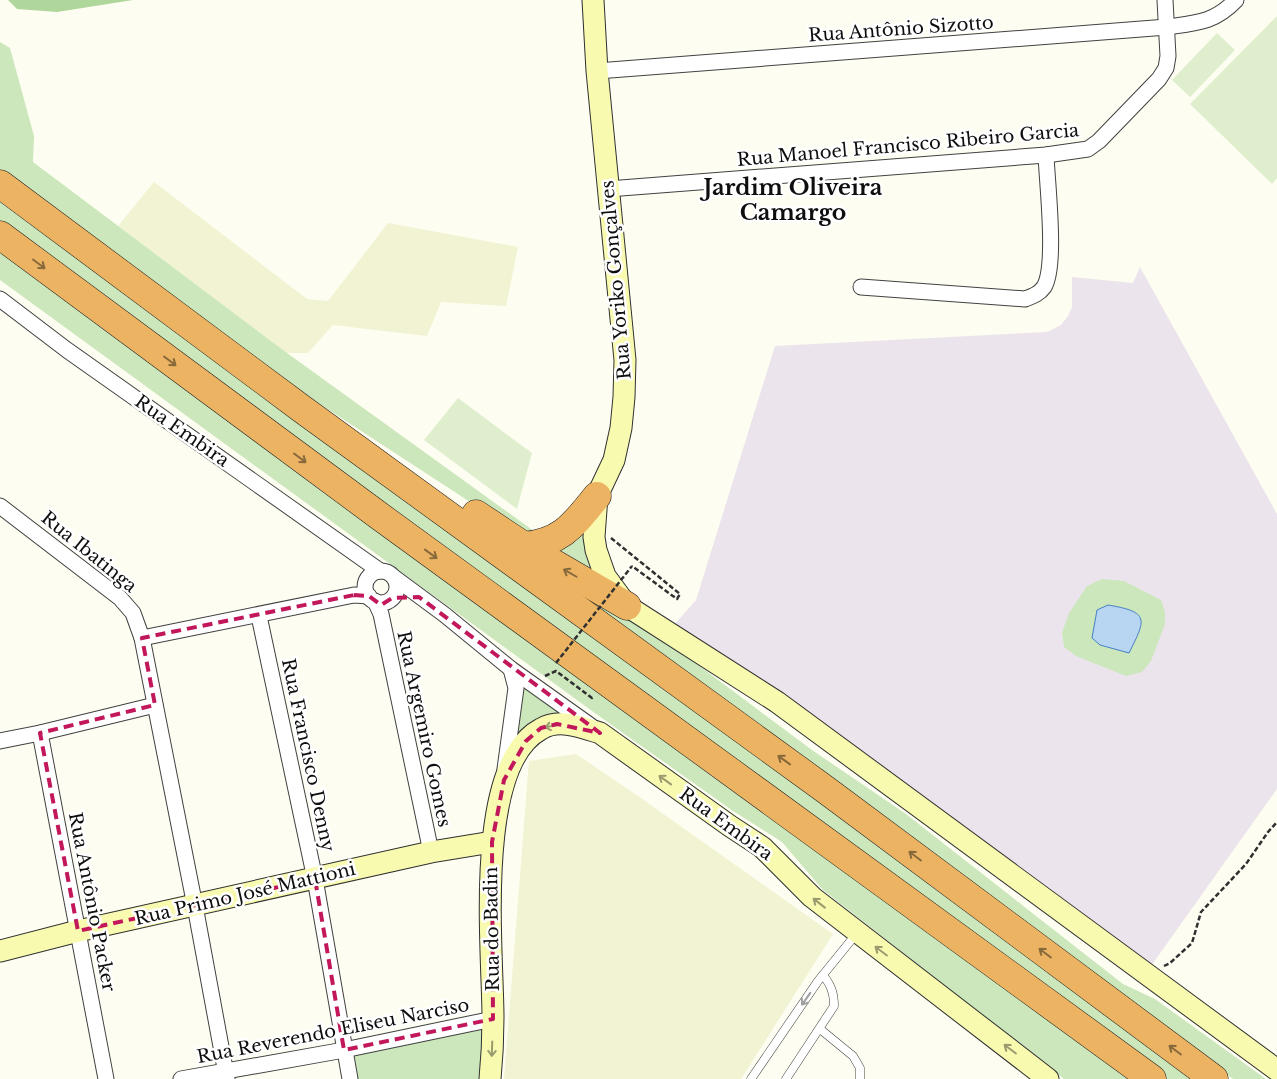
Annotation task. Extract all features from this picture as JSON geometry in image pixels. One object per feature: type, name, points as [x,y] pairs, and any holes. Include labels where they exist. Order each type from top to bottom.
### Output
[{"type":"highway","points":[[0,184],[302,409],[818,784],[1214,1079]]},
{"type":"highway","points":[[0,235],[370,510],[1152,1079]]},
{"type":"highway","points":[[302,409],[337,421],[524,546],[627,606]]},
{"type":"highway","points":[[524,546],[550,542],[563,534],[578,520],[597,496]]},
{"type":"main road","name":"Rua Yoriko Gonçalves","points":[[593,0],[597,71],[625,360],[621,428],[614,460],[597,496],[594,524],[596,550],[604,576],[627,606],[777,702],[1277,1070]]},
{"type":"main road","name":"Rua do Badin","points":[[490,1079],[493,1019],[490,884],[492,842],[504,780],[526,741],[541,728],[557,724],[576,726],[600,733]]},
{"type":"main road","name":"Rua Embira","points":[[600,733],[762,847],[812,897],[1048,1079]]},
{"type":"main road","name":"Rua Primo José Mattioni","points":[[0,951],[78,931],[431,852],[492,842]]},
{"type":"street","points":[[1165,0],[1167,27]]},
{"type":"street","name":"Rua Antônio Sizotto","points":[[597,71],[1167,27],[1208,20],[1226,11],[1236,0]]},
{"type":"street","name":"Rua Manoel Francisco Ribeiro Garcia","points":[[608,189],[1046,155],[1088,149],[1099,141],[1159,79],[1166,68],[1168,56],[1167,27]]},
{"type":"street","points":[[861,287],[1025,300],[1038,294],[1045,286],[1051,260],[1046,155]]},
{"type":"street","name":"Rua Embira","points":[[0,299],[68,350],[374,590],[386,572],[445,615],[512,669],[600,733]]},
{"type":"street","name":"Rua Ibatinga","points":[[0,506],[120,598],[133,613],[142,638],[227,1075]]},
{"type":"street","points":[[142,638],[259,616],[374,590],[419,597]]},
{"type":"street","name":"Rua Argemiro Gomes","points":[[374,590],[431,852]]},
{"type":"street","name":"Rua Francisco Denny","points":[[259,616],[315,879],[350,1079]]},
{"type":"street","name":"Rua do Badin","points":[[504,780],[516,688],[512,669]]},
{"type":"street","points":[[0,740],[40,733],[155,705]]},
{"type":"street","name":"Rua Antônio Packer","points":[[40,733],[106,1079]]},
{"type":"street","name":"Rua Reverendo Eliseu Narciso","points":[[181,1079],[227,1075],[493,1019]]},
{"type":"lane","points":[[750,1079],[823,975],[857,933]]},
{"type":"lane","points":[[786,1079],[834,1006],[832,989],[823,975]]},
{"type":"lane","points":[[820,1029],[853,1056],[860,1068],[860,1079]]},
{"type":"path","points":[[556,663],[632,566],[677,599],[680,594],[594,524]]},
{"type":"path","points":[[1148,975],[1170,963],[1192,943],[1201,912],[1246,864],[1277,822]]},
{"type":"highlighted area","points":[[354,595],[369,596],[381,605],[392,598],[419,597],[600,733],[557,724],[541,728],[526,741],[504,780],[492,842],[493,1019],[344,1050],[315,879],[78,931],[40,733],[155,705],[142,638]]},
{"type":"shaded area","points":[[1140,267],[1277,514],[1277,789],[1151,966],[1056,894],[674,625],[696,600],[775,346],[1047,332],[1061,325],[1068,316],[1072,307],[1072,277],[1133,283]]},
{"type":"green space","points":[[8,0],[133,0],[57,12],[17,9]]},
{"type":"green space","points":[[1277,16],[1277,178],[1272,184],[1190,104]]},
{"type":"green space","points":[[1217,33],[1235,50],[1190,97],[1172,80]]},
{"type":"green space","points":[[0,42],[10,48],[34,136],[33,162],[287,353],[538,534],[515,528],[490,515],[283,380],[0,175]]},
{"type":"green space","points":[[154,182],[307,299],[328,301],[388,223],[518,247],[506,306],[441,302],[427,336],[333,325],[308,353],[287,353],[118,226]]},
{"type":"green space","points":[[0,194],[1200,1079],[1166,1079],[945,920],[0,226]]},
{"type":"green space","points":[[0,245],[1141,1079],[1064,1079],[823,890],[782,842],[733,811],[592,711],[0,280]]},
{"type":"green space","points":[[458,398],[532,453],[517,509],[424,440]]},
{"type":"green space","points":[[587,517],[598,576],[547,548]]},
{"type":"green space","points":[[497,538],[634,617],[812,750],[906,814],[1123,984],[1155,999],[1266,1079],[1233,1079]]},
{"type":"green space","points":[[1102,579],[1124,581],[1161,600],[1165,612],[1165,624],[1151,661],[1142,672],[1126,676],[1076,656],[1064,647],[1062,633],[1069,613],[1087,586]]},
{"type":"green space","points":[[531,688],[585,722],[561,724],[509,763],[518,690]]},
{"type":"green space","points":[[576,754],[833,934],[741,1079],[504,1079],[529,761]]},
{"type":"green space","points":[[490,1022],[488,1079],[350,1079],[345,1053]]},
{"type":"water","points":[[1108,605],[1131,611],[1138,614],[1141,619],[1139,632],[1129,653],[1100,645],[1092,638],[1097,610]]},
{"type":"district","name":"Jardim Oliveira Camargo","points":[[793,200]]}]
